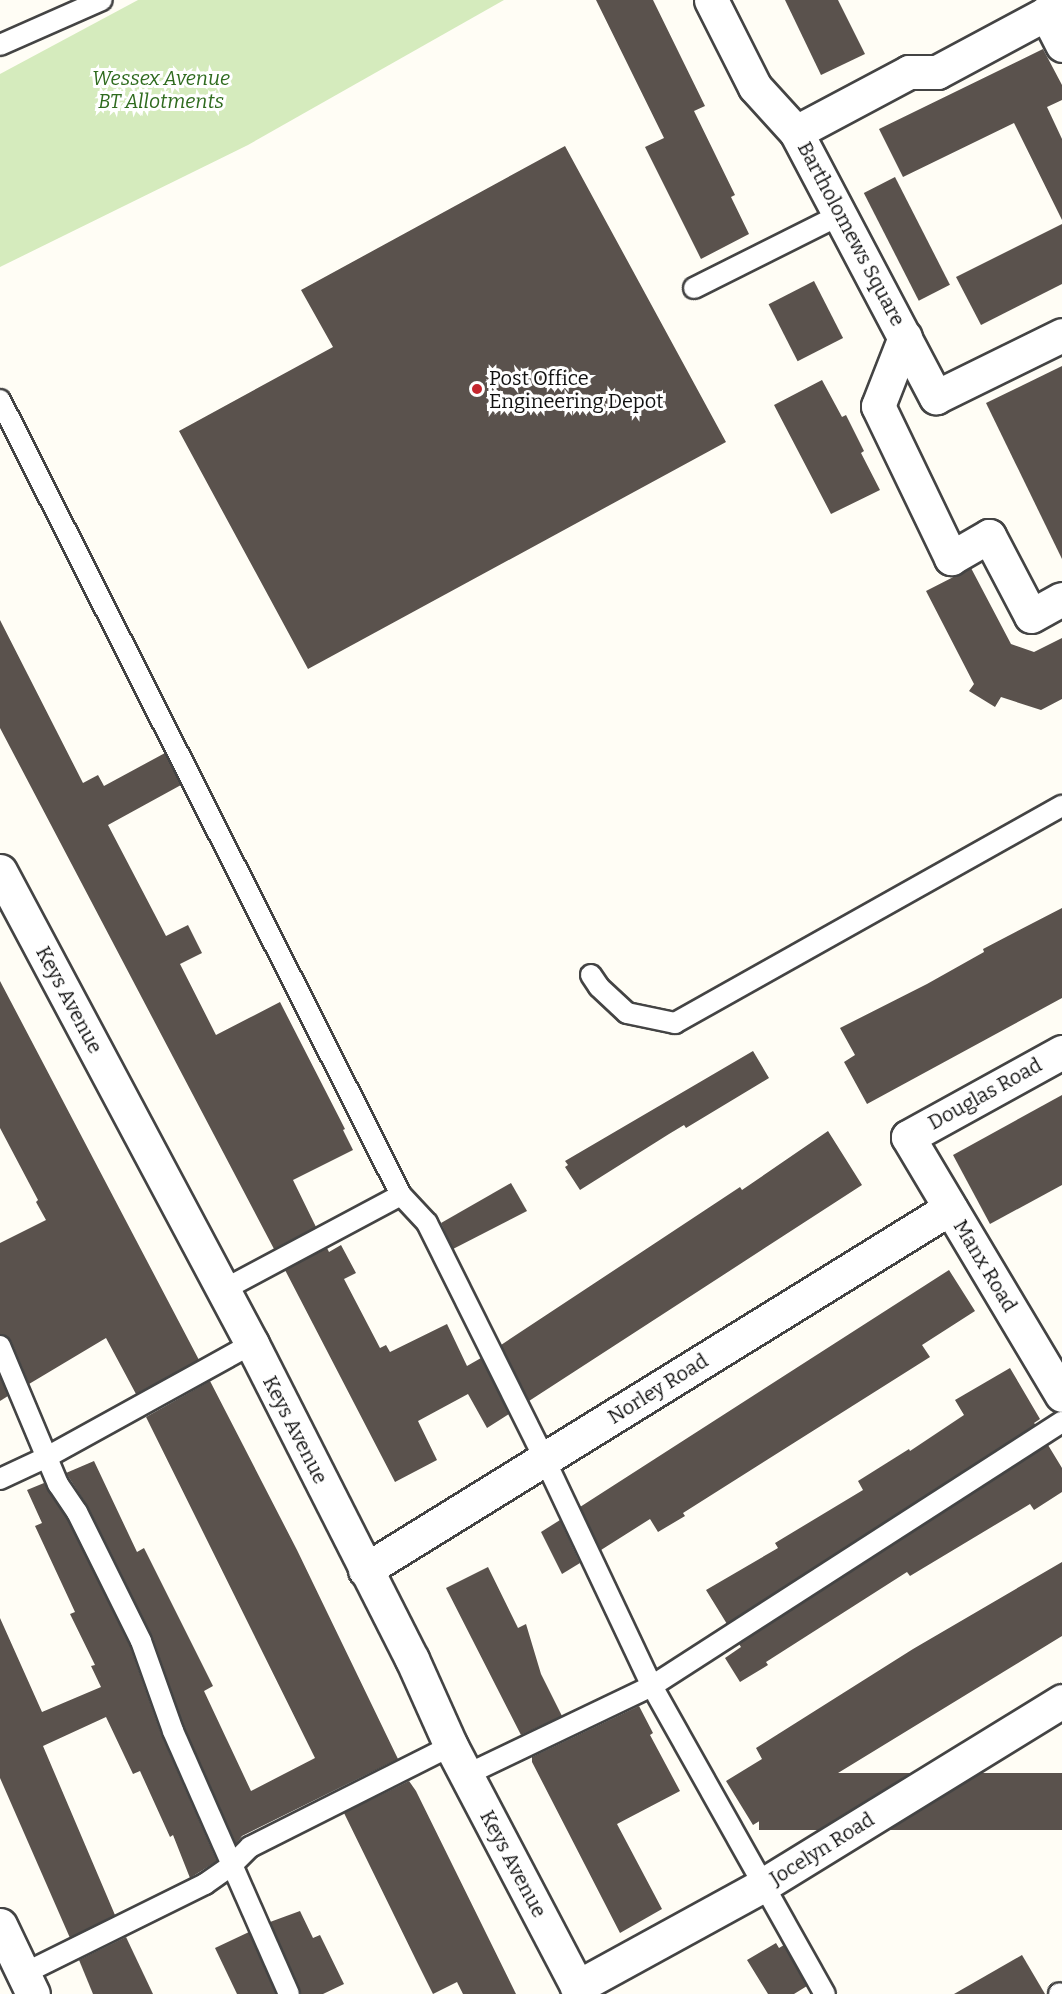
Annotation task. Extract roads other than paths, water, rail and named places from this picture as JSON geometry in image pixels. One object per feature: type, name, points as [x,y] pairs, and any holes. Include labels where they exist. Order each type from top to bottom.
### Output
[{"type":"street","name":"Bartholomews Square","points":[[711,0],[755,87],[796,132],[936,397],[1062,335]]},
{"type":"street","name":"Bartholomews Square","points":[[796,132],[909,72],[937,72],[1054,9],[1062,45]]},
{"type":"street","name":"Bartholomews Square","points":[[905,337],[878,406],[951,558],[989,536],[1031,616],[1062,599]]},
{"type":"street","name":"Keys Avenue","points":[[0,872],[252,1344],[412,1659],[459,1760],[579,1991]]},
{"type":"street","name":"Douglas Road","points":[[908,1137],[1062,1052]]},
{"type":"street","name":"Manx Road","points":[[908,1137],[1062,1395]]},
{"type":"street","name":"Norley Road","points":[[365,1570],[950,1208]]},
{"type":"street","name":"Jocelyn Road","points":[[579,1991],[763,1885],[1062,1701]]},
{"type":"street","points":[[0,1925],[28,1984]]},
{"type":"lane","points":[[0,45],[102,0]]},
{"type":"lane","points":[[694,288],[840,215]]},
{"type":"lane","points":[[0,400],[401,1195],[427,1223],[545,1460],[651,1686],[825,1994]]},
{"type":"lane","points":[[591,975],[599,987],[627,1013],[675,1023],[1062,806]]},
{"type":"lane","points":[[223,1290],[401,1195]]},
{"type":"lane","points":[[0,1479],[47,1456],[252,1344]]},
{"type":"lane","points":[[0,1346],[58,1484],[77,1512],[141,1641],[173,1731],[289,1994]]},
{"type":"lane","points":[[28,1984],[205,1884],[231,1866],[250,1847],[459,1760],[651,1686],[1062,1422]]},
{"type":"place","name":"Post Office Engineering Depot","points":[[477,389]]},
{"type":"park label","name":"Wessex Avenue BT Allotments","points":[[161,90]]}]
